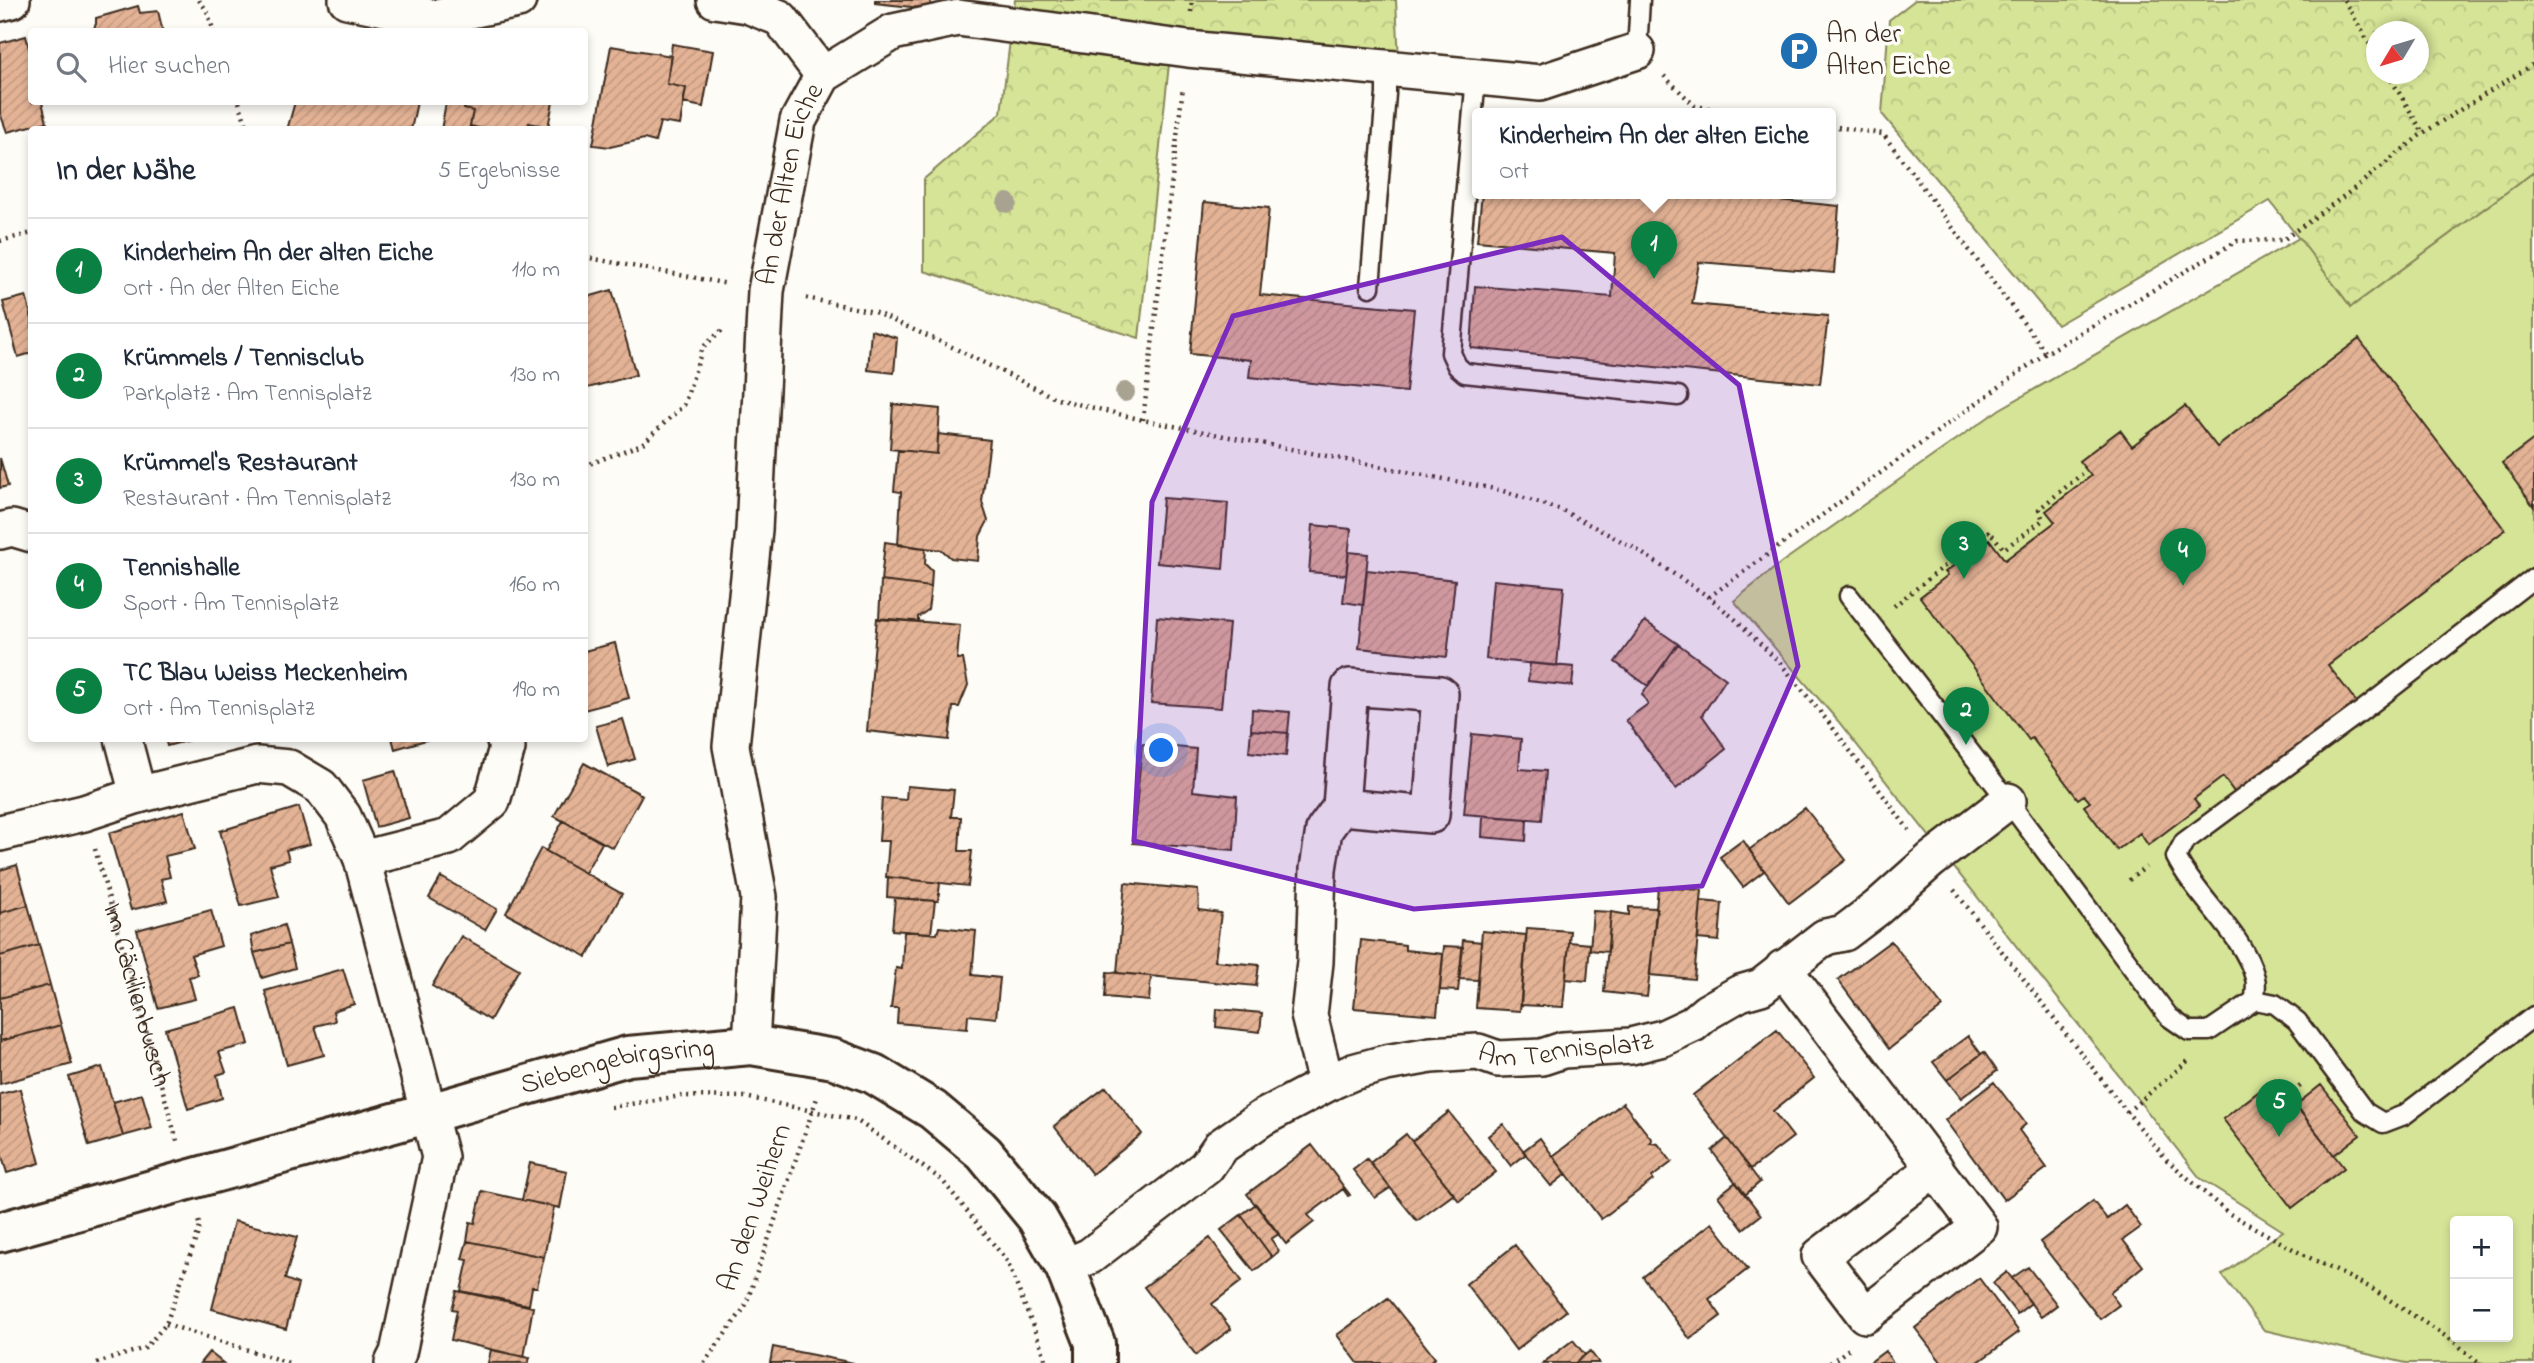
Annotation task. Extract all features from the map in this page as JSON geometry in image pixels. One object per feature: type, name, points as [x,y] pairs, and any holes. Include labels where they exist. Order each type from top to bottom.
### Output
[{"type":"street","points":[[0,3],[12,0]]},
{"type":"street","points":[[347,0],[433,18],[518,0]]},
{"type":"street","points":[[715,0],[747,5],[780,18],[823,75]]},
{"type":"street","points":[[794,0],[823,75]]},
{"type":"street","name":"An der Alten Eiche","points":[[751,1045],[759,897],[731,746],[754,530],[766,291],[798,121],[823,75],[893,32],[958,18],[1188,49],[1540,83],[1637,51]]},
{"type":"street","points":[[0,531],[12,528],[28,533]]},
{"type":"street","points":[[124,742],[138,795]]},
{"type":"street","points":[[362,859],[449,837],[492,801],[507,748],[505,742]]},
{"type":"street","points":[[0,833],[84,813],[138,795],[257,765],[289,768],[320,787],[343,816],[362,859],[440,1157],[398,1353],[393,1363]]},
{"type":"street","name":"Am Tennisplatz","points":[[1065,1267],[1090,1256],[1111,1240],[1206,1167],[1220,1147],[1241,1132],[1262,1118],[1353,1072],[1431,1055],[1478,1052],[1498,1059],[1542,1057],[1563,1050],[1631,1046],[1663,1038],[1693,1024],[1740,993],[1761,987],[1825,937],[1844,933],[1931,860],[2008,801]]},
{"type":"street","points":[[1330,1082],[1322,1067],[1309,1015],[1315,962],[1318,869],[1324,830],[1340,807]]},
{"type":"street","points":[[1783,968],[1935,1168]]},
{"type":"street","name":"Siebengebirgsring","points":[[0,1232],[628,1056],[751,1045],[834,1059],[874,1074],[933,1110],[984,1153],[1037,1218],[1065,1267],[1095,1343],[1095,1363]]},
{"type":"lane","points":[[1637,51],[1640,0]]},
{"type":"lane","points":[[1370,287],[1386,69]]},
{"type":"lane","points":[[1473,108],[1476,77]]},
{"type":"lane","points":[[1472,121],[1451,352],[1457,366],[1465,373],[1678,396]]},
{"type":"lane","points":[[2255,1000],[2256,980],[2245,953],[2184,873],[2176,857],[2184,842],[2363,710],[2534,578]]},
{"type":"lane","points":[[1849,596],[2008,801],[2169,1017],[2189,1031],[2209,1031],[2255,1000],[2275,1004],[2297,1021],[2323,1069],[2365,1112],[2383,1123],[2404,1115],[2534,1016]]},
{"type":"path","points":[[199,0],[207,11],[213,28]]},
{"type":"path","points":[[2344,0],[2366,38]]},
{"type":"path","points":[[1143,420],[1188,49]]},
{"type":"path","points":[[1637,51],[1695,106],[1708,108]]},
{"type":"path","points":[[1709,597],[2046,353],[2237,241],[2283,240],[2351,191],[2423,132],[2534,64]]},
{"type":"path","points":[[2394,84],[2423,132]]},
{"type":"path","points":[[240,105],[247,126]]},
{"type":"path","points":[[1836,127],[1883,134],[2046,353]]},
{"type":"path","points":[[0,241],[28,234]]},
{"type":"path","points":[[588,258],[874,312],[952,346],[1057,399],[1143,420],[1500,490],[1561,510],[1631,546],[1709,597],[1781,664],[2167,1160],[2228,1213],[2371,1288],[2453,1341],[2479,1363]]},
{"type":"path","points":[[588,464],[642,444],[684,405],[703,347],[721,331],[726,320]]},
{"type":"path","points":[[1871,624],[1989,531],[2004,549],[2043,520],[2039,509],[2082,474]]},
{"type":"path","name":"Im Cäcilienbusch","points":[[84,813],[200,1227],[166,1324]]},
{"type":"path","points":[[2129,880],[2147,866]]},
{"type":"path","points":[[2127,1112],[2204,1047],[2234,1015]]},
{"type":"path","name":"An den Weihern","points":[[704,1363],[745,1307],[812,1110],[834,1059]]},
{"type":"path","points":[[812,1110],[856,1120],[942,1180],[1007,1261],[1044,1354],[1045,1363]]},
{"type":"path","points":[[97,1363],[145,1348],[166,1324],[289,1363]]},
{"type":"highlighted area","points":[[1562,237],[1739,385],[1798,666],[1702,886],[1414,909],[1134,841],[1152,502],[1233,316]]},
{"type":"green space","points":[[1015,0],[1396,0],[1399,61],[1172,37],[1139,338],[924,271],[924,179],[1001,113]]},
{"type":"green space","points":[[1915,0],[2534,0],[2534,172],[2351,307],[2270,201],[2057,325],[1882,114],[1889,20]]},
{"type":"green space","points":[[2534,172],[2534,1363],[2406,1363],[2264,1330],[2222,1275],[2283,1231],[2200,1178],[1838,721],[1734,601],[1782,562],[2000,409],[2299,238],[2351,307]]},
{"type":"building","points":[[875,0],[931,0],[930,9],[875,3]]},
{"type":"building","points":[[138,6],[140,13],[158,11],[162,28],[94,28],[96,18]]},
{"type":"building","points":[[26,36],[28,105],[43,105],[47,122],[7,132],[0,113],[0,43]]},
{"type":"building","points":[[672,44],[713,51],[703,107],[683,103],[686,88],[667,84]]},
{"type":"building","points":[[611,46],[672,56],[667,84],[686,88],[680,125],[660,122],[655,142],[644,139],[610,147],[593,145]]},
{"type":"building","points":[[294,105],[416,105],[412,126],[288,126]]},
{"type":"building","points":[[445,105],[465,105],[464,109],[473,111],[470,126],[442,126]]},
{"type":"building","points":[[465,105],[552,105],[548,126],[529,123],[528,126],[470,126],[473,111],[464,109]]},
{"type":"building","points":[[1481,199],[1767,199],[1839,206],[1834,273],[1699,262],[1692,304],[1828,316],[1820,384],[1471,348],[1475,286],[1612,297],[1615,253],[1477,241]]},
{"type":"building","points":[[1204,202],[1269,208],[1260,295],[1414,309],[1406,392],[1249,377],[1251,360],[1190,354]]},
{"type":"building","points":[[612,290],[636,375],[588,388],[588,297]]},
{"type":"building","points":[[26,296],[28,354],[18,357],[3,302]]},
{"type":"building","points":[[871,330],[897,338],[894,373],[868,370]]},
{"type":"building","points":[[2359,339],[2505,530],[2328,665],[2358,704],[2237,796],[2223,777],[2194,799],[2200,806],[2148,845],[2140,833],[2117,850],[2084,806],[2090,802],[2084,795],[2078,799],[2032,738],[2029,740],[1920,597],[1948,575],[1945,572],[1989,539],[2005,560],[2055,522],[2046,511],[2091,476],[2079,461],[2120,430],[2132,446],[2185,406],[2217,447]]},
{"type":"building","points":[[893,404],[940,409],[937,454],[890,449]]},
{"type":"building","points":[[938,434],[990,440],[982,502],[988,521],[980,536],[978,561],[951,558],[942,550],[898,545],[901,492],[894,491],[898,450],[937,454]]},
{"type":"building","points":[[2534,439],[2534,507],[2502,463]]},
{"type":"building","points":[[0,458],[8,486],[0,488]]},
{"type":"building","points":[[1163,498],[1228,503],[1223,569],[1157,563]]},
{"type":"building","points":[[1313,525],[1351,529],[1346,575],[1309,572]]},
{"type":"building","points":[[885,542],[926,548],[925,564],[932,571],[931,587],[881,581]]},
{"type":"building","points":[[1349,552],[1368,554],[1363,605],[1343,602]]},
{"type":"building","points":[[1367,570],[1455,580],[1447,657],[1359,648]]},
{"type":"building","points":[[1493,580],[1564,587],[1557,666],[1486,659]]},
{"type":"building","points":[[881,581],[931,587],[928,610],[918,617],[918,622],[879,619]]},
{"type":"building","points":[[1157,617],[1229,624],[1221,708],[1151,703]]},
{"type":"building","points":[[877,618],[960,625],[957,659],[963,659],[968,685],[959,707],[953,707],[949,740],[867,731]]},
{"type":"building","points":[[1645,621],[1678,644],[1648,686],[1615,662]]},
{"type":"building","points":[[615,643],[629,698],[588,709],[588,650]]},
{"type":"building","points":[[1678,644],[1726,679],[1702,715],[1726,749],[1676,789],[1626,720],[1648,704],[1642,694]]},
{"type":"building","points":[[1530,663],[1574,667],[1572,686],[1528,681]]},
{"type":"building","points":[[1252,709],[1290,712],[1288,733],[1251,730]]},
{"type":"building","points":[[623,719],[635,759],[608,767],[596,726]]},
{"type":"building","points":[[1251,730],[1288,733],[1286,756],[1249,752]]},
{"type":"building","points":[[1472,734],[1521,739],[1519,769],[1546,771],[1542,820],[1464,814]]},
{"type":"building","points":[[166,742],[182,742],[167,746]]},
{"type":"building","points":[[393,742],[419,742],[395,749]]},
{"type":"building","points":[[1142,744],[1196,749],[1193,791],[1237,796],[1234,850],[1133,843]]},
{"type":"building","points":[[584,763],[642,795],[613,848],[554,816]]},
{"type":"building","points":[[395,771],[409,818],[376,827],[363,780]]},
{"type":"building","points":[[907,786],[954,790],[951,817],[961,817],[959,851],[972,851],[968,886],[886,877],[889,841],[879,841],[882,798],[906,800]]},
{"type":"building","points":[[299,807],[310,844],[286,850],[289,860],[270,865],[279,897],[241,906],[220,831]]},
{"type":"building","points":[[1805,808],[1846,860],[1789,903],[1749,850]]},
{"type":"building","points":[[184,811],[195,849],[165,856],[170,877],[161,879],[167,901],[131,910],[109,833]]},
{"type":"building","points":[[1483,816],[1527,819],[1526,841],[1482,837]]},
{"type":"building","points":[[563,821],[602,843],[585,873],[546,851]]},
{"type":"building","points":[[1743,840],[1764,871],[1743,887],[1720,857]]},
{"type":"building","points":[[541,848],[622,894],[587,957],[506,913]]},
{"type":"building","points":[[17,865],[28,905],[0,913],[0,870]]},
{"type":"building","points":[[441,877],[497,909],[485,930],[429,898]]},
{"type":"building","points":[[888,877],[940,883],[938,901],[887,897]]},
{"type":"building","points":[[1125,883],[1198,890],[1199,910],[1221,913],[1215,961],[1259,965],[1256,986],[1117,973]]},
{"type":"building","points":[[1658,887],[1702,890],[1694,979],[1650,975]]},
{"type":"building","points":[[895,898],[935,901],[931,933],[892,930]]},
{"type":"building","points":[[1701,901],[1722,903],[1719,941],[1698,939]]},
{"type":"building","points":[[28,905],[39,945],[0,956],[0,913]]},
{"type":"building","points":[[1629,907],[1657,908],[1647,997],[1604,992],[1611,912],[1629,915]]},
{"type":"building","points":[[211,910],[221,946],[191,955],[198,975],[189,977],[195,999],[158,1008],[137,930]]},
{"type":"building","points":[[1593,911],[1611,912],[1608,952],[1590,950]]},
{"type":"building","points":[[284,925],[289,944],[254,953],[251,936]]},
{"type":"building","points":[[939,927],[976,931],[972,975],[1000,978],[996,1018],[968,1015],[967,1029],[897,1023],[898,1008],[891,1008],[896,968],[902,969],[904,931],[937,934]]},
{"type":"building","points":[[1527,928],[1570,931],[1563,1007],[1521,1005]]},
{"type":"building","points":[[1482,931],[1526,935],[1520,1011],[1476,1008]]},
{"type":"building","points":[[461,936],[519,969],[490,1020],[432,986]]},
{"type":"building","points":[[1361,940],[1405,945],[1405,950],[1443,954],[1437,1015],[1354,1008]]},
{"type":"building","points":[[1463,940],[1481,942],[1478,980],[1459,979]]},
{"type":"building","points":[[1891,941],[1943,1007],[1889,1049],[1838,980]]},
{"type":"building","points":[[1569,942],[1590,944],[1587,981],[1566,979]]},
{"type":"building","points":[[289,944],[295,968],[262,978],[254,953]]},
{"type":"building","points":[[39,945],[50,985],[0,998],[0,956]]},
{"type":"building","points":[[1444,946],[1463,947],[1458,991],[1440,990]]},
{"type":"building","points":[[343,969],[354,1004],[333,1011],[335,1021],[315,1026],[324,1055],[287,1065],[265,991]]},
{"type":"building","points":[[1107,972],[1151,976],[1149,1001],[1105,997]]},
{"type":"building","points":[[50,985],[61,1025],[0,1041],[0,998]]},
{"type":"building","points":[[239,1008],[249,1044],[219,1052],[226,1072],[217,1075],[222,1098],[188,1109],[165,1029]]},
{"type":"building","points":[[1217,1009],[1262,1013],[1260,1032],[1216,1027]]},
{"type":"building","points":[[61,1025],[72,1064],[0,1084],[0,1041]]},
{"type":"building","points":[[1777,1030],[1814,1078],[1773,1111],[1793,1137],[1751,1169],[1693,1095]]},
{"type":"building","points":[[1968,1036],[1981,1054],[1947,1080],[1933,1062]]},
{"type":"building","points":[[1984,1052],[1997,1071],[1961,1098],[1947,1080]]},
{"type":"building","points":[[102,1067],[123,1136],[89,1146],[69,1077]]},
{"type":"building","points":[[2275,1079],[2344,1168],[2292,1208],[2223,1119]]},
{"type":"building","points":[[1994,1082],[2026,1124],[2019,1130],[2047,1168],[2004,1200],[1945,1120]]},
{"type":"building","points":[[2321,1085],[2360,1135],[2334,1155],[2296,1105]]},
{"type":"building","points":[[1106,1087],[1142,1134],[1092,1174],[1054,1126]]},
{"type":"building","points":[[20,1089],[40,1163],[7,1173],[0,1150],[0,1094]]},
{"type":"building","points":[[142,1094],[152,1128],[123,1136],[113,1102]]},
{"type":"building","points":[[1623,1103],[1652,1140],[1650,1143],[1658,1144],[1672,1162],[1652,1177],[1653,1180],[1601,1219],[1553,1156]]},
{"type":"building","points":[[1449,1112],[1496,1172],[1459,1201],[1412,1141]]},
{"type":"building","points":[[1503,1124],[1526,1154],[1511,1166],[1488,1136]]},
{"type":"building","points":[[1406,1134],[1454,1194],[1417,1221],[1370,1163]]},
{"type":"building","points":[[1540,1138],[1566,1174],[1551,1186],[1523,1151]]},
{"type":"building","points":[[1727,1138],[1760,1182],[1745,1195],[1712,1151]]},
{"type":"building","points":[[1312,1145],[1350,1195],[1343,1189],[1308,1215],[1314,1222],[1286,1244],[1247,1194]]},
{"type":"building","points":[[1367,1159],[1390,1188],[1375,1198],[1353,1170]]},
{"type":"building","points":[[530,1163],[567,1171],[560,1208],[522,1200]]},
{"type":"building","points":[[1736,1182],[1761,1215],[1743,1229],[1718,1196]]},
{"type":"building","points":[[482,1191],[554,1207],[544,1257],[467,1241],[470,1222],[475,1223]]},
{"type":"building","points":[[2093,1201],[2107,1219],[2125,1205],[2141,1227],[2123,1240],[2143,1266],[2110,1293],[2119,1305],[2100,1319],[2040,1242]]},
{"type":"building","points":[[1256,1204],[1279,1234],[1271,1239],[1279,1251],[1272,1257],[1241,1215]]},
{"type":"building","points":[[1241,1215],[1272,1257],[1254,1271],[1221,1230]]},
{"type":"building","points":[[234,1221],[297,1237],[285,1279],[298,1284],[286,1329],[212,1309]]},
{"type":"building","points":[[1712,1223],[1748,1269],[1709,1299],[1721,1316],[1690,1339],[1643,1277]]},
{"type":"building","points":[[1210,1238],[1242,1281],[1212,1304],[1231,1329],[1196,1355],[1144,1287]]},
{"type":"building","points":[[467,1241],[544,1257],[537,1287],[532,1287],[529,1305],[461,1291],[468,1260],[462,1259]]},
{"type":"building","points":[[1515,1245],[1566,1311],[1516,1350],[1466,1284]]},
{"type":"building","points":[[2028,1267],[2057,1305],[2041,1317],[2012,1278]]},
{"type":"building","points":[[2007,1272],[2031,1303],[2017,1314],[1993,1283]]},
{"type":"building","points":[[1979,1278],[2019,1332],[1977,1363],[1942,1363],[1915,1328]]},
{"type":"building","points":[[457,1291],[533,1307],[524,1357],[451,1340],[457,1310],[452,1309]]},
{"type":"building","points":[[1388,1298],[1435,1358],[1427,1363],[1358,1363],[1337,1335]]},
{"type":"building","points":[[1573,1340],[1585,1355],[1575,1363],[1543,1363]]},
{"type":"building","points":[[773,1347],[854,1363],[770,1363]]},
{"type":"building","points":[[491,1350],[530,1358],[528,1363],[488,1363]]},
{"type":"building","points":[[1590,1351],[1599,1363],[1575,1363]]},
{"type":"building","points":[[1885,1351],[1893,1363],[1869,1363]]},
{"type":"building","points":[[209,1352],[223,1363],[200,1363]]},
{"type":"place","name":"An der Alten Eiche","points":[[1799,51]]},
{"type":"place","name":"Kinderheim An der alten Eiche","points":[[1654,279]]},
{"type":"place","name":"Krümmel's Restaurant","points":[[1964,579]]},
{"type":"place","name":"Tennishalle","points":[[2183,586]]},
{"type":"place","name":"Krümmels / Tennisclub","points":[[1966,745]]},
{"type":"place","name":"TC Blau Weiss Meckenheim","points":[[2279,1137]]}]
